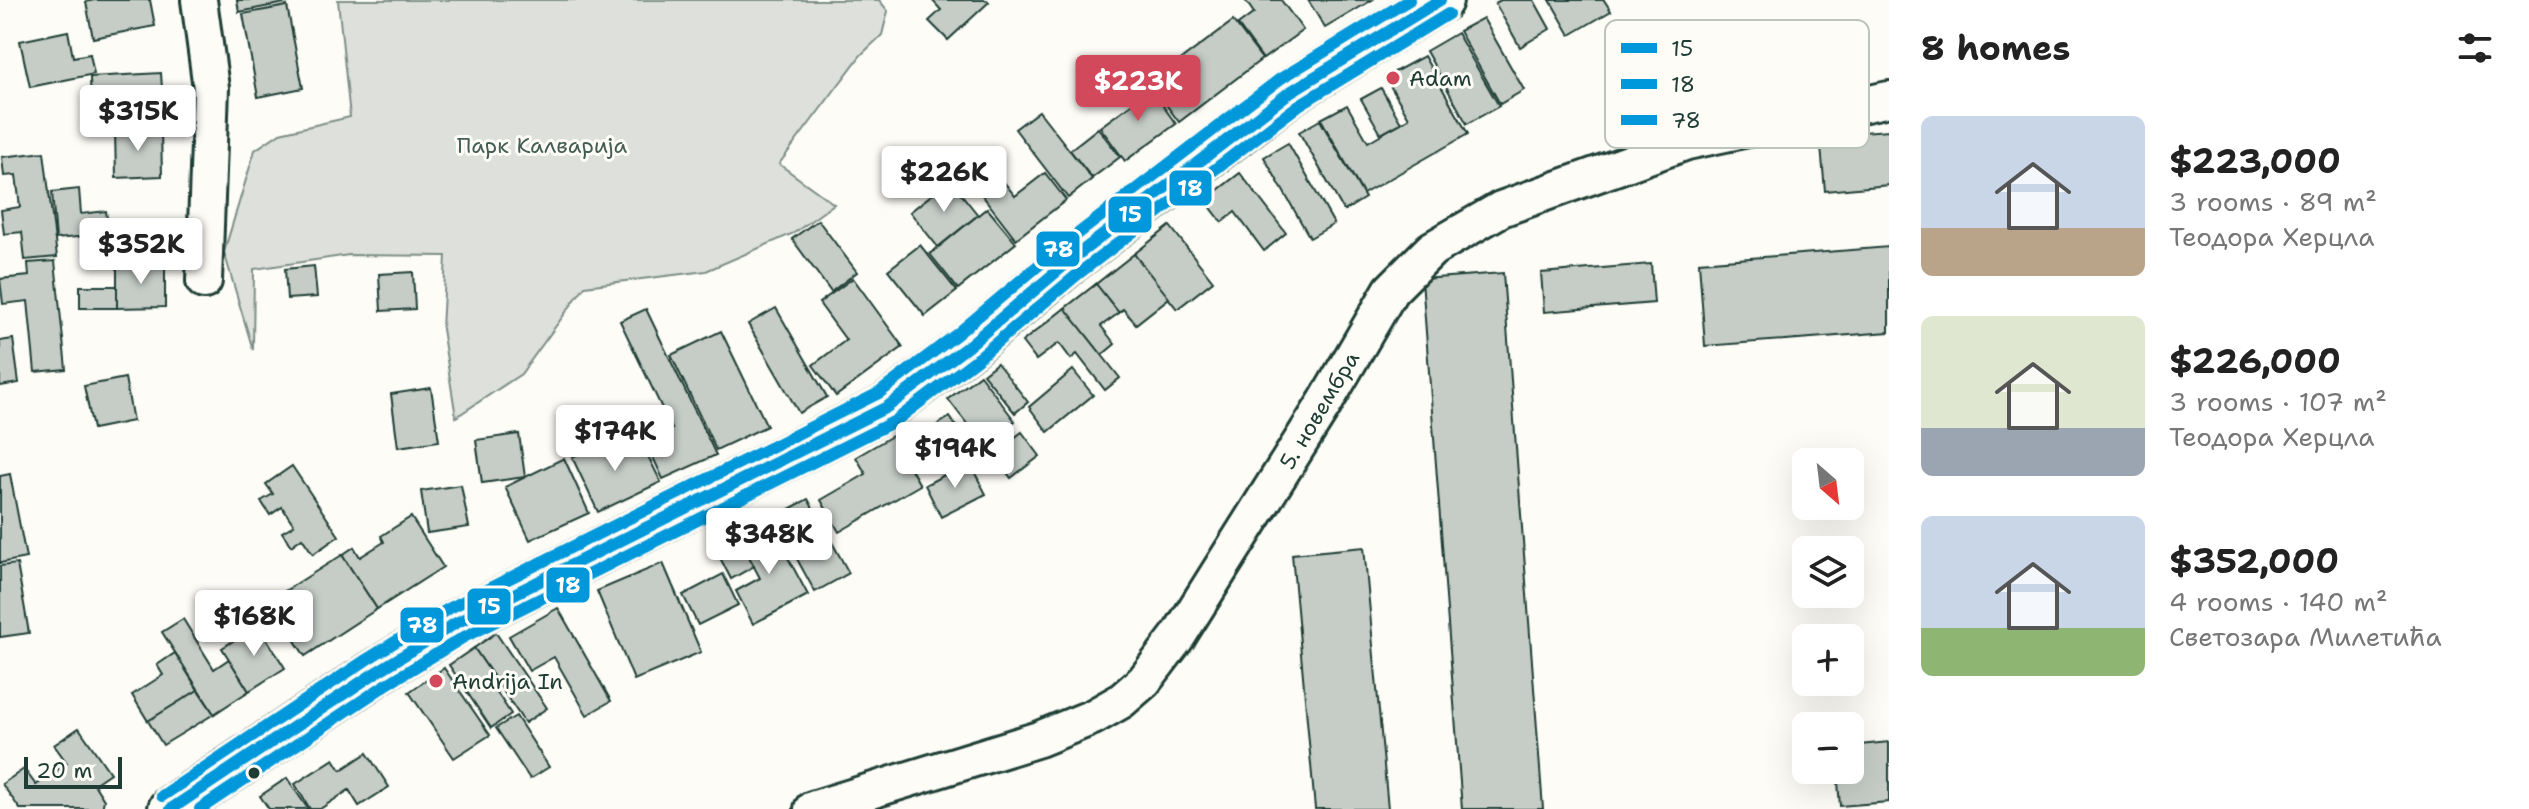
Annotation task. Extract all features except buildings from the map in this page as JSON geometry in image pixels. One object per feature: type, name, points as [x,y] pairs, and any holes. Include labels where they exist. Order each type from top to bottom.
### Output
[{"type":"main road","points":[[171,809],[456,623],[887,407],[967,347],[1068,262],[1290,92],[1440,0]]},
{"type":"street","points":[[199,0],[211,88],[204,281]]},
{"type":"street","name":"5. новембра","points":[[1869,103],[1889,99]]},
{"type":"street","name":"5. новембра","points":[[812,809],[1039,739],[1093,717],[1121,701],[1133,691],[1179,635],[1325,403],[1391,290],[1432,249],[1501,209],[1670,148]]},
{"type":"green space","name":"Парк Калварија","points":[[338,0],[879,0],[888,11],[882,35],[861,55],[779,164],[834,204],[794,233],[706,271],[585,286],[521,374],[456,417],[442,329],[446,256],[349,255],[254,269],[253,350],[224,252],[255,150],[280,133],[350,117]]},
{"type":"transit line","name":"78","points":[[162,796],[448,609],[879,393],[957,334],[1058,249],[1280,79],[1409,0]]},
{"type":"transit line","name":"15","points":[[171,809],[456,623],[887,407],[967,347],[1068,262],[1290,92],[1440,0]]},
{"type":"transit line","name":"18","points":[[200,809],[384,686],[464,637],[895,421],[977,359],[1078,274],[1299,105],[1448,14]]},
{"type":"place","name":"Adam","points":[[1393,78]]},
{"type":"place","name":"Andrija In","points":[[436,681]]}]
